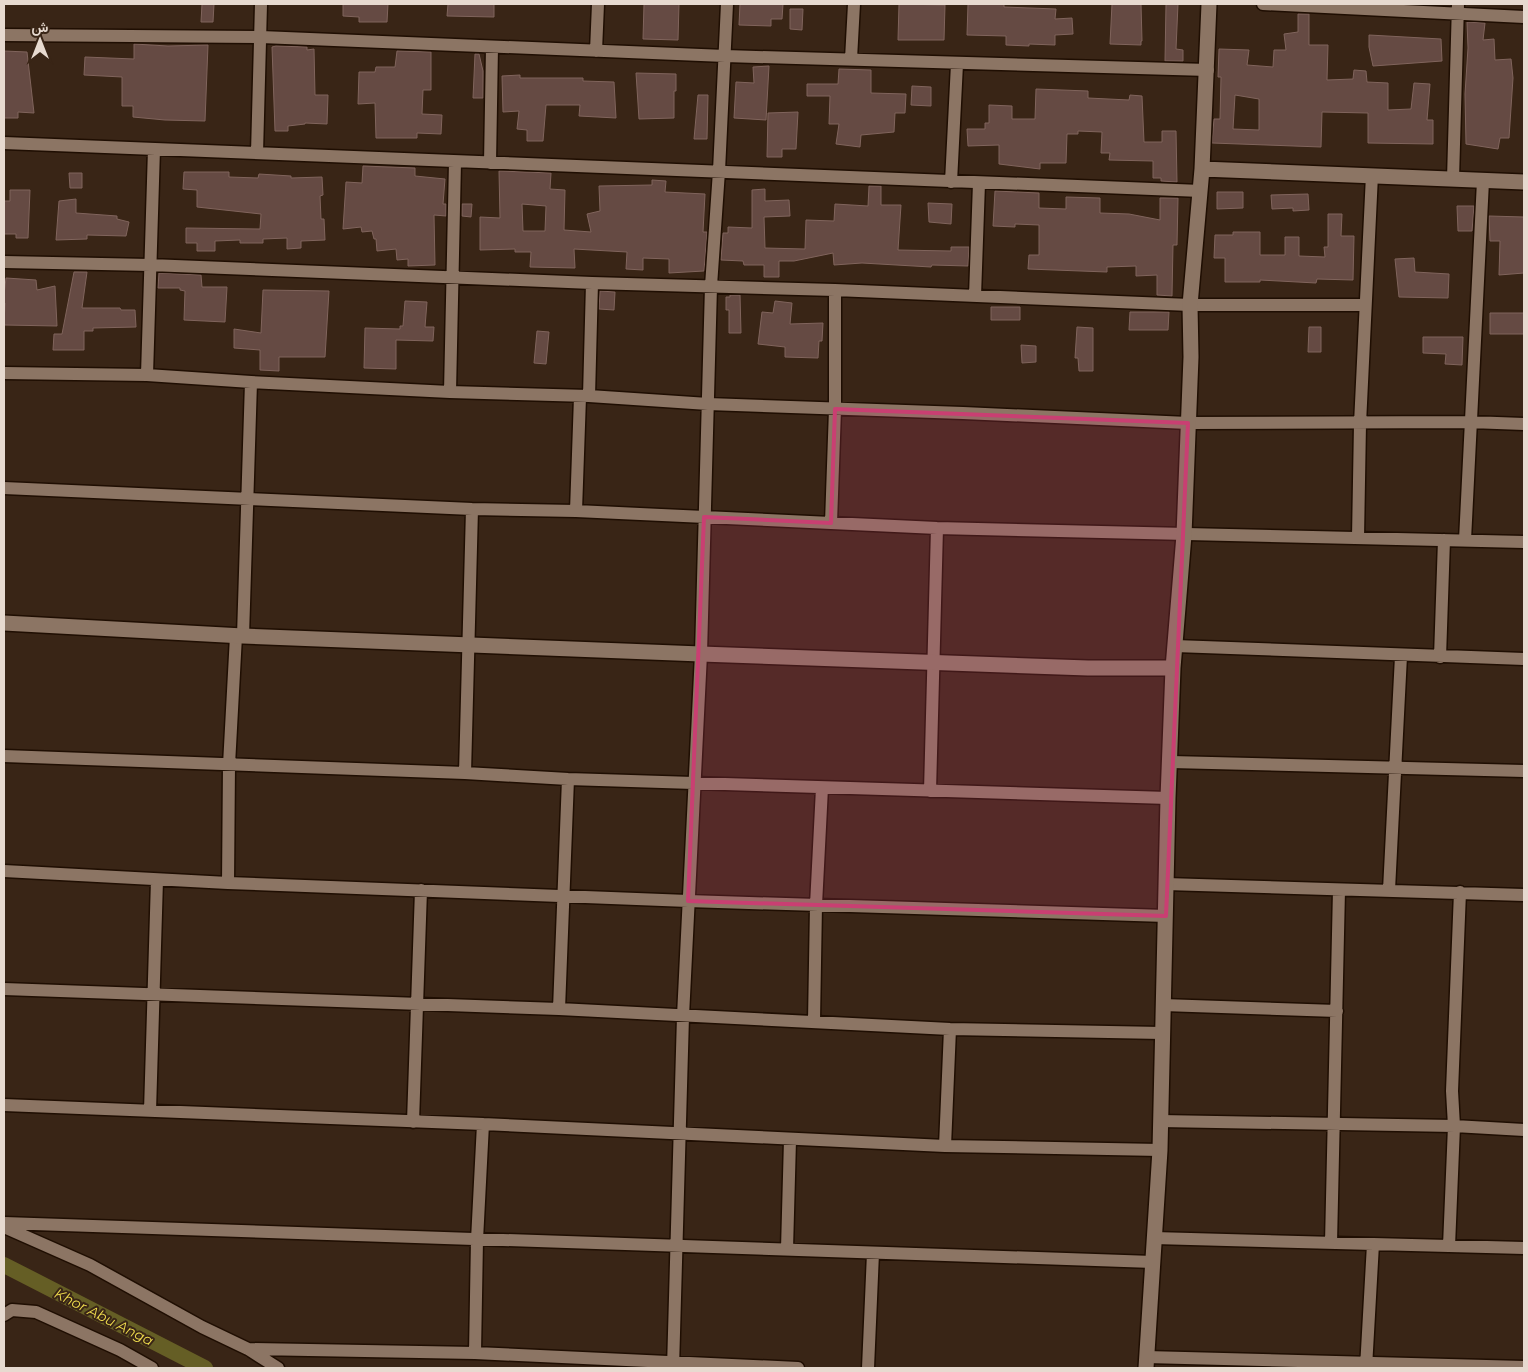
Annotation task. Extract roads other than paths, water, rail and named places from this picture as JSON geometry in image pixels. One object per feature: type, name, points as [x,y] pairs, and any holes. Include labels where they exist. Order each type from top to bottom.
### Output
[{"type":"street","points":[[257,153],[261,4]]},
{"type":"street","points":[[596,51],[598,4]]},
{"type":"street","points":[[673,1366],[688,901],[701,654],[710,286],[719,171],[726,4]]},
{"type":"street","points":[[851,59],[854,4]]},
{"type":"street","points":[[1209,4],[1208,70],[1201,191],[1190,305],[1191,357],[1184,535],[1173,668],[1160,1150],[1146,1362],[1524,1367]]},
{"type":"street","points":[[1263,4],[1458,9],[1524,17]]},
{"type":"street","points":[[1453,179],[1458,9]]},
{"type":"street","points":[[4,35],[261,37],[725,56],[1208,70]]},
{"type":"street","points":[[490,163],[492,47]]},
{"type":"street","points":[[951,182],[957,64]]},
{"type":"street","points":[[4,143],[1201,191]]},
{"type":"street","points":[[147,374],[154,149]]},
{"type":"street","points":[[450,392],[455,162]]},
{"type":"street","points":[[1202,169],[1524,182]]},
{"type":"street","points":[[1358,538],[1360,424],[1372,175]]},
{"type":"street","points":[[1465,540],[1483,181]]},
{"type":"street","points":[[975,296],[979,183]]},
{"type":"street","points":[[4,262],[150,265],[1190,305],[1365,305]]},
{"type":"street","points":[[576,511],[592,283]]},
{"type":"street","points":[[831,523],[835,409],[835,290]]},
{"type":"street","points":[[4,373],[147,374],[251,382],[450,392],[584,396],[708,404],[1188,423],[1360,424],[1470,422],[1524,424]]},
{"type":"street","points":[[228,883],[229,765],[240,636],[251,382]]},
{"type":"street","points":[[4,488],[472,509],[576,511],[937,528],[1524,542]]},
{"type":"street","points":[[465,773],[472,509]]},
{"type":"street","points":[[930,791],[937,528]]},
{"type":"street","points":[[1440,657],[1444,540]]},
{"type":"street","points":[[4,623],[240,636],[701,654],[1088,668],[1173,668]]},
{"type":"street","points":[[1175,646],[1401,656],[1524,659]]},
{"type":"street","points":[[1389,890],[1401,656]]},
{"type":"street","points":[[4,756],[465,773],[568,779],[1168,798]]},
{"type":"street","points":[[1171,762],[1524,771]]},
{"type":"street","points":[[559,1009],[568,779]]},
{"type":"street","points":[[814,1021],[816,905],[822,788]]},
{"type":"street","points":[[4,872],[157,880],[688,901],[1166,916]]},
{"type":"street","points":[[150,1111],[157,880]]},
{"type":"street","points":[[1166,884],[1524,895]]},
{"type":"street","points":[[414,1122],[421,890]]},
{"type":"street","points":[[1331,1243],[1339,890]]},
{"type":"street","points":[[1449,1246],[1454,1126],[1452,1091],[1460,892]]},
{"type":"street","points":[[4,989],[418,1003],[950,1029],[1162,1032]]},
{"type":"street","points":[[1163,1005],[1337,1010]]},
{"type":"street","points":[[945,1146],[950,1029]]},
{"type":"street","points":[[4,1105],[483,1124],[790,1140],[945,1146],[1160,1150]]},
{"type":"street","points":[[1160,1121],[1454,1126],[1524,1130]]},
{"type":"street","points":[[475,1353],[477,1240],[483,1124]]},
{"type":"street","points":[[787,1249],[790,1140]]},
{"type":"street","points":[[4,1223],[1153,1262]]},
{"type":"street","points":[[4,1227],[90,1265],[202,1327],[248,1349],[278,1368]]},
{"type":"street","points":[[1154,1238],[1524,1248]]},
{"type":"street","points":[[1366,1366],[1374,1244]]},
{"type":"street","points":[[868,1368],[873,1253]]},
{"type":"street","points":[[4,1315],[12,1310],[36,1312],[120,1350],[152,1368]]},
{"type":"street","points":[[248,1349],[475,1353],[673,1366],[798,1368]]},
{"type":"waterway","name":"Khor Abu Anga","points":[[4,1265],[205,1368]]}]
